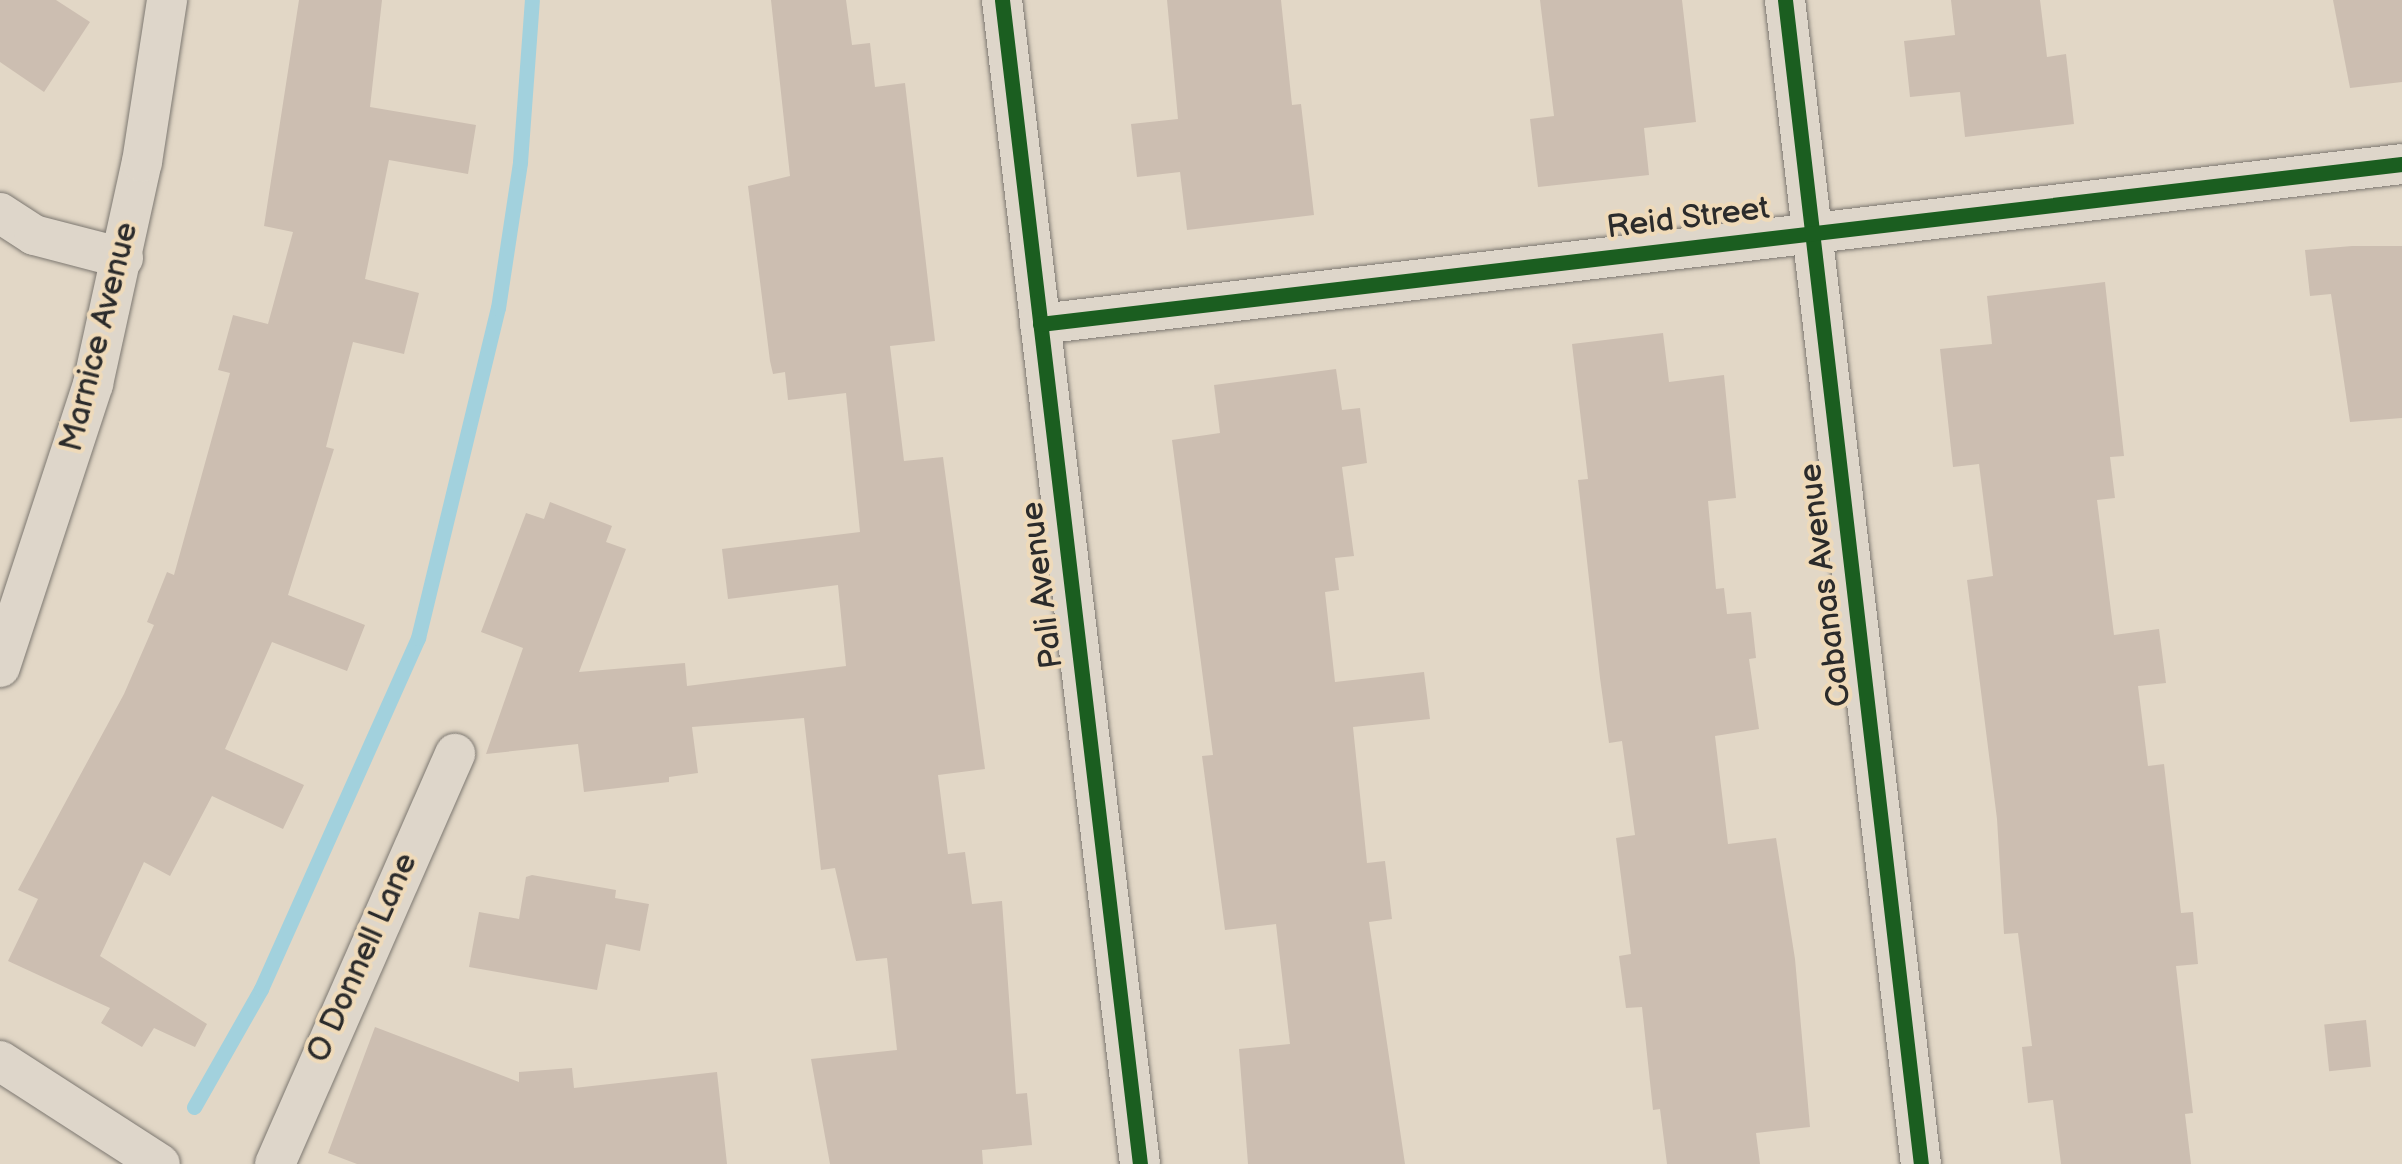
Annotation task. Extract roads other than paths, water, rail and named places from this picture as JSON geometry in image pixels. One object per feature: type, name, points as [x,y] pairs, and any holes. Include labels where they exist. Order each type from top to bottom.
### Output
[{"type":"street","name":"Marnice Avenue","points":[[0,667],[92,384],[123,258],[167,0]]},
{"type":"street","name":"Pali Avenue","points":[[1002,0],[1140,1164]]},
{"type":"street","name":"Cabanas Avenue","points":[[1785,0],[1921,1164]]},
{"type":"street","name":"Reid Street","points":[[1040,324],[2402,164]]},
{"type":"street","points":[[0,213],[34,235],[123,258]]},
{"type":"street","name":"O Donnell Lane","points":[[275,1164],[455,754]]},
{"type":"street","points":[[0,1061],[160,1164]]},
{"type":"waterway","points":[[194,1107],[261,989],[418,638],[498,308],[520,162],[532,0]]}]
